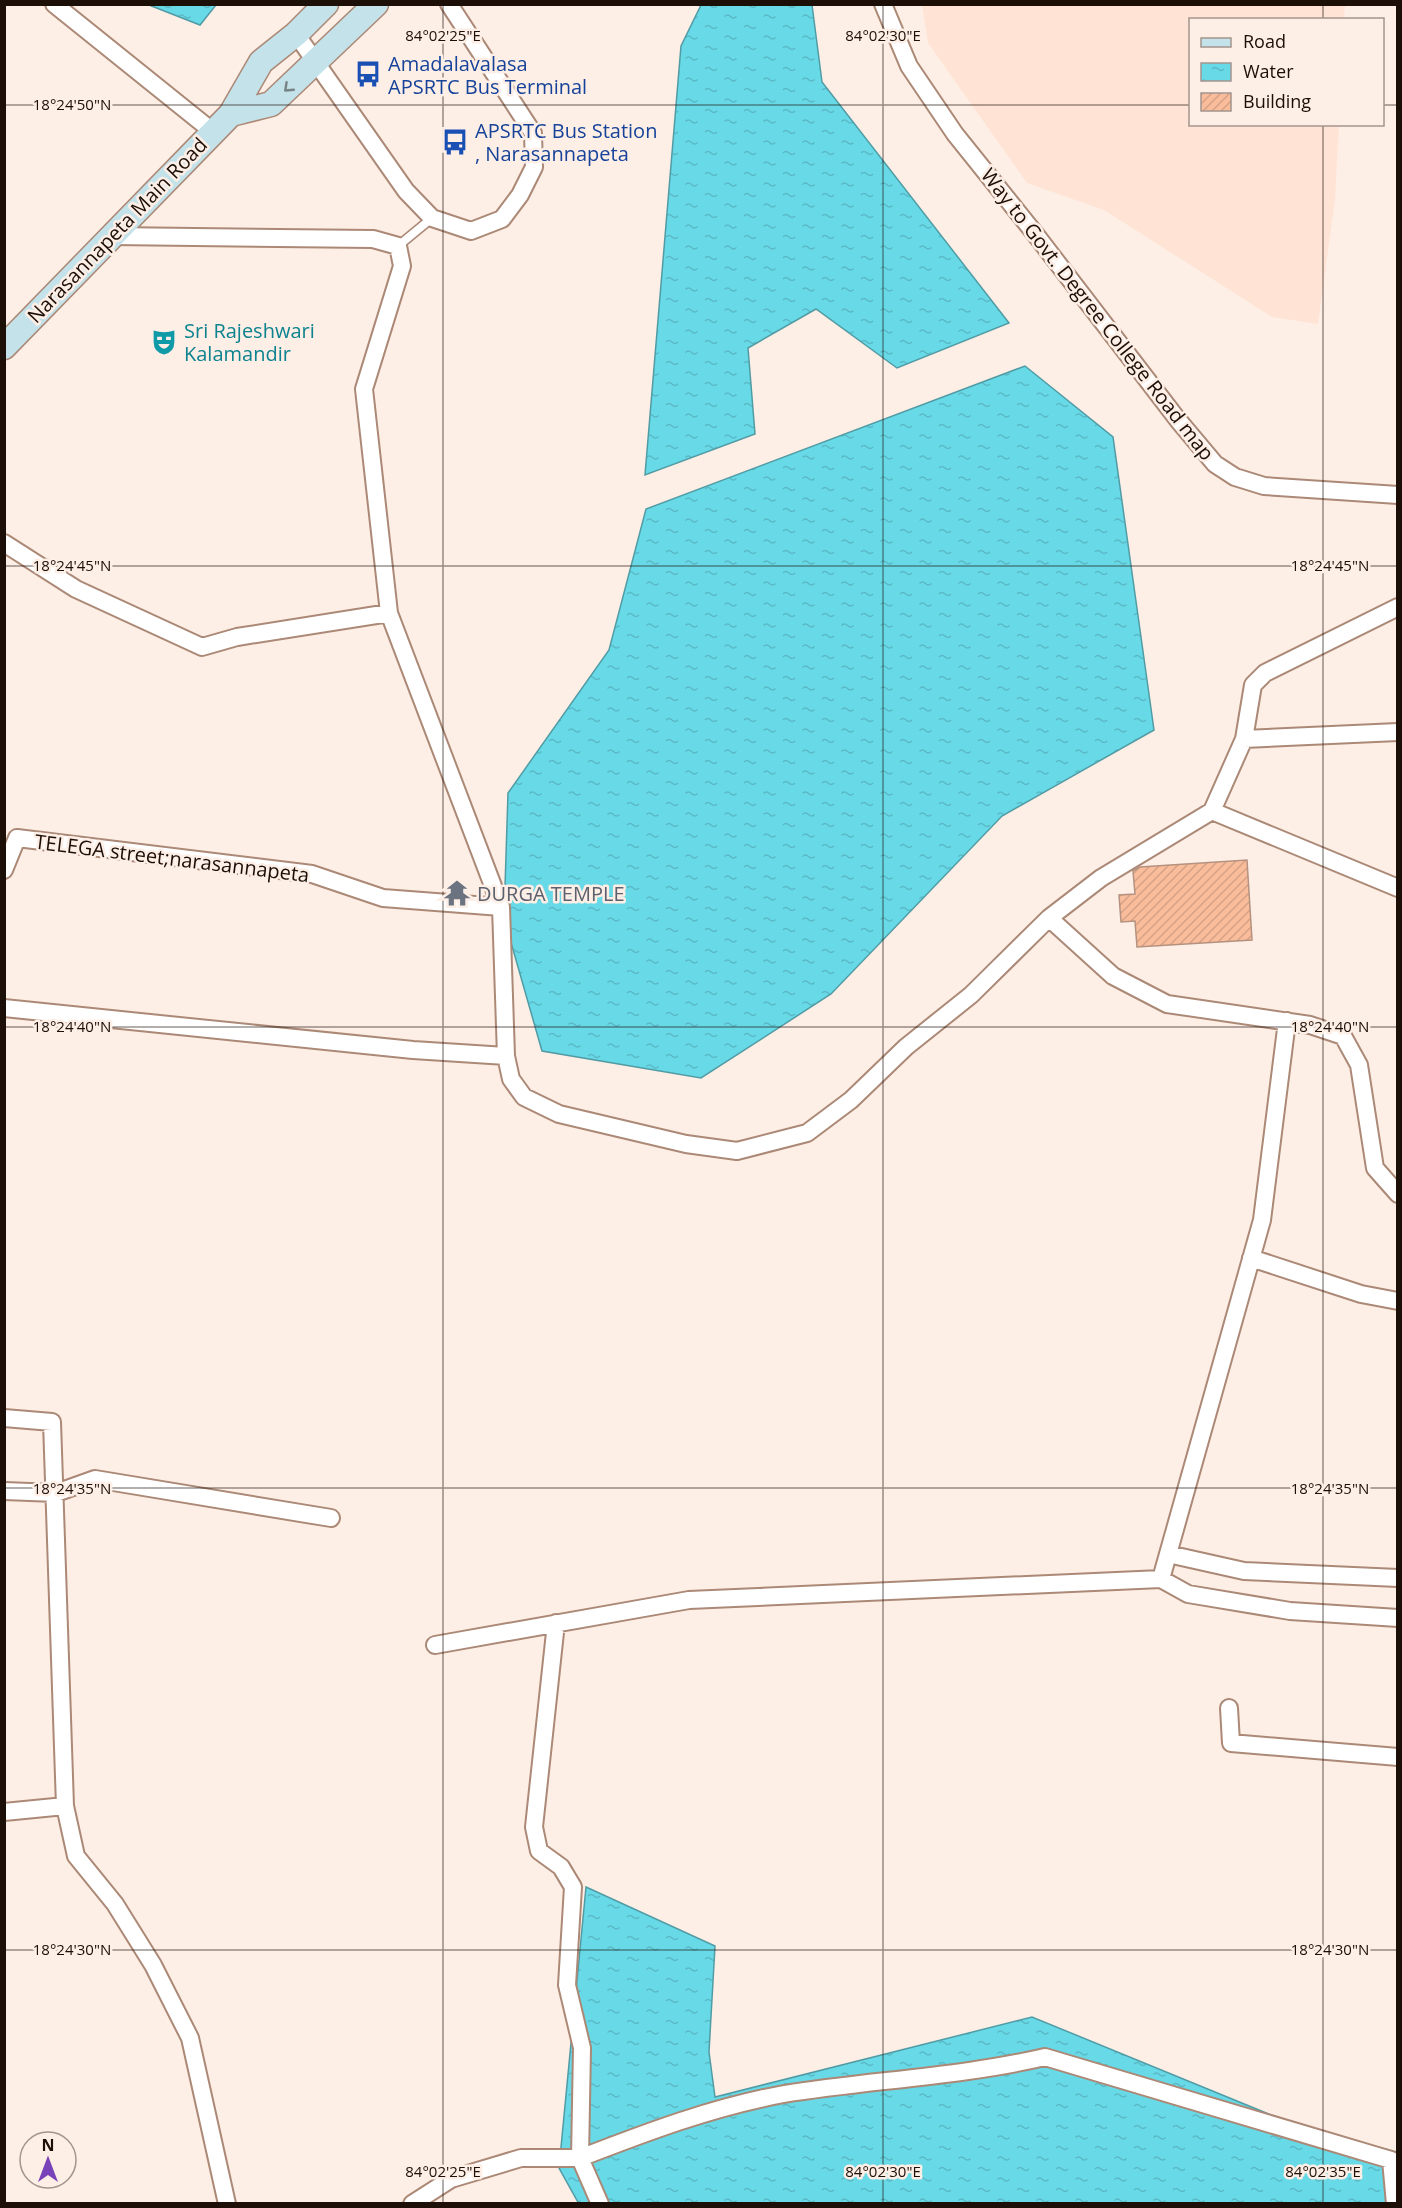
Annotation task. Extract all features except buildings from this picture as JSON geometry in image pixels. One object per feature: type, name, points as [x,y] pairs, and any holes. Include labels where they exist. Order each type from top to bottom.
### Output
[{"type":"main road","name":"Narasannapeta Main Road","points":[[4,347],[212,130],[231,114],[261,62],[296,34],[326,4]]},
{"type":"main road","name":"Narasannapeta Main Road","points":[[231,114],[271,104],[376,4]]},
{"type":"street","points":[[54,4],[212,130]]},
{"type":"street","points":[[296,34],[406,191],[432,218],[471,231],[502,219],[520,195],[534,167],[533,133],[449,4]]},
{"type":"street","name":"Way to Govt. Degree College Road map","points":[[884,4],[909,66],[955,134],[1178,420],[1215,464],[1235,477],[1264,486],[1398,495]]},
{"type":"street","points":[[112,236],[363,238],[398,246],[402,266],[364,388],[389,613],[501,907],[506,1056],[511,1079],[524,1097],[559,1113],[686,1144],[737,1151],[807,1133],[851,1100],[906,1047],[971,995],[1049,918],[1101,878],[1212,811],[1245,739],[1253,685],[1265,672],[1398,607]]},
{"type":"street","points":[[4,543],[76,589],[202,647],[237,637],[389,613]]},
{"type":"street","points":[[1245,739],[1398,732]]},
{"type":"street","points":[[1212,811],[1398,888]]},
{"type":"street","name":"TELEGA street;narasannapeta","points":[[4,870],[17,838],[312,874],[383,898],[501,907]]},
{"type":"street","points":[[1049,918],[1113,976],[1167,1004],[1310,1024],[1343,1036],[1359,1065],[1375,1168],[1398,1194]]},
{"type":"street","points":[[4,1008],[413,1050],[506,1056]]},
{"type":"street","points":[[1161,1579],[1262,1220],[1287,1021]]},
{"type":"street","points":[[1251,1258],[1360,1294],[1398,1302]]},
{"type":"street","points":[[4,1418],[52,1422],[65,1806],[76,1856],[115,1904],[153,1965],[190,2038],[227,2204]]},
{"type":"street","points":[[4,1491],[56,1493],[95,1479],[331,1518]]},
{"type":"street","points":[[1168,1554],[1245,1571],[1398,1578]]},
{"type":"street","points":[[435,1645],[689,1600],[1161,1579],[1188,1594],[1290,1611],[1398,1618]]},
{"type":"street","points":[[556,1623],[534,1827],[539,1851],[561,1867],[573,1887],[567,1985],[582,2048],[580,2158],[600,2204]]},
{"type":"street","points":[[1229,1708],[1231,1743],[1398,1757]]},
{"type":"street","points":[[4,1812],[65,1806]]},
{"type":"street","points":[[412,2204],[451,2179],[521,2158],[580,2158],[690,2116],[784,2094],[995,2069],[1045,2057],[1391,2160],[1395,2204]]},
{"type":"lane","points":[[398,246],[432,218]]},
{"type":"shaded area","points":[[922,5],[1345,5],[1344,18],[1189,18],[1189,126],[1339,126],[1335,199],[1318,324],[1272,317],[1104,210],[1027,183],[928,43]]},
{"type":"water","points":[[216,4],[200,25],[149,5]]},
{"type":"water","points":[[701,5],[812,5],[822,82],[1009,323],[897,368],[816,309],[748,348],[755,434],[645,475],[681,46]]},
{"type":"water","points":[[1025,366],[1113,437],[1154,730],[1002,816],[831,994],[701,1078],[542,1051],[504,918],[508,793],[609,650],[646,509]]},
{"type":"water","points":[[586,1887],[715,1946],[709,2052],[715,2097],[1032,2017],[1298,2126],[1397,2152],[1398,2203],[579,2204],[559,2168]]},
{"type":"place","name":"Amadalavalasa APSRTC Bus Terminal","points":[[368,74]]},
{"type":"place","name":"APSRTC Bus Station , Narasannapeta","points":[[455,142]]},
{"type":"place","name":"Sri Rajeshwari Kalamandir","points":[[164,342]]},
{"type":"place","name":"DURGA TEMPLE","points":[[457,893]]}]
